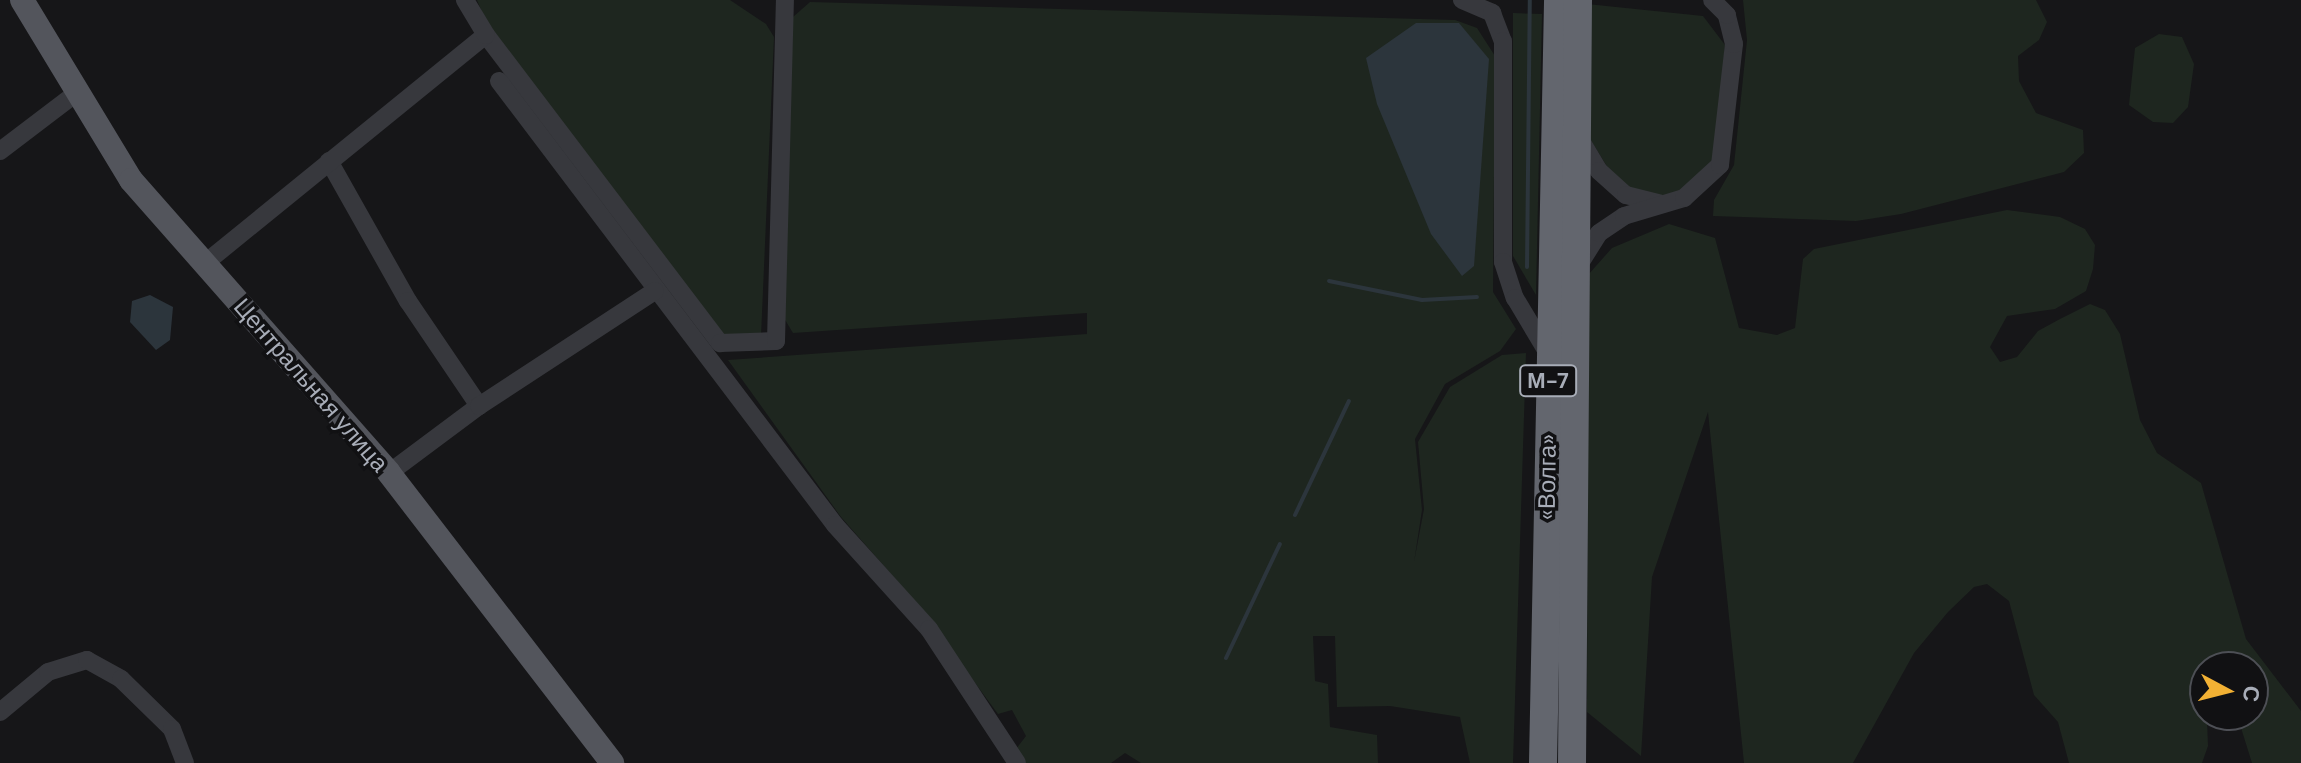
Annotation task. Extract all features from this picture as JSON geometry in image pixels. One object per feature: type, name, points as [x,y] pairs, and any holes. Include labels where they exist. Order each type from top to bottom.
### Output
[{"type":"highway","name":"«Волга»","points":[[1543,763],[1558,0]]},
{"type":"highway","name":"«Волга»","points":[[1572,763],[1578,0]]},
{"type":"main road","name":"Центральная улица","points":[[22,0],[75,94],[131,180],[389,473],[612,763]]},
{"type":"street","points":[[465,0],[486,35],[720,343],[776,341],[785,0]]},
{"type":"street","points":[[1462,0],[1496,6],[1504,55],[1503,262],[1515,298],[1549,355]]},
{"type":"street","points":[[1576,269],[1599,233],[1624,216],[1665,205],[1708,181],[1726,149],[1734,44],[1727,15],[1712,0]]},
{"type":"street","points":[[204,264],[486,35]]},
{"type":"street","points":[[499,81],[835,525],[898,589],[1017,763]]},
{"type":"street","points":[[0,151],[75,94]]},
{"type":"street","points":[[1575,131],[1599,171],[1626,195],[1665,205]]},
{"type":"street","points":[[329,161],[408,301],[479,406]]},
{"type":"street","points":[[389,473],[479,406],[655,291]]},
{"type":"street","points":[[0,712],[48,672],[87,660],[121,679],[172,729],[185,763]]},
{"type":"shaded area","points":[[477,0],[730,0],[766,24],[774,37],[761,336],[723,342],[489,29]]},
{"type":"shaded area","points":[[1743,0],[2036,0],[2047,22],[2039,40],[2018,56],[2019,81],[2036,113],[2083,130],[2084,153],[2064,172],[1901,214],[1856,221],[1713,216],[1714,200],[1734,165],[1747,40]]},
{"type":"shaded area","points":[[810,2],[1455,20],[1477,28],[1495,56],[1493,292],[1516,329],[1500,351],[1445,384],[1415,439],[1422,510],[1414,562],[1424,509],[1418,442],[1450,387],[1502,355],[1526,353],[1513,763],[1470,763],[1460,717],[1390,706],[1337,707],[1335,636],[1313,636],[1315,681],[1328,684],[1330,727],[1377,735],[1378,763],[1141,763],[1125,753],[1111,763],[1024,763],[1016,749],[1026,736],[1012,710],[998,714],[913,599],[841,517],[728,360],[1087,334],[1087,313],[793,333],[784,318],[793,17]]},
{"type":"shaded area","points":[[1587,4],[1703,16],[1725,45],[1715,158],[1698,183],[1664,198],[1630,190],[1608,168],[1585,131]]},
{"type":"shaded area","points":[[1513,13],[1542,14],[1536,295],[1513,256]]},
{"type":"shaded area","points":[[1416,23],[1459,23],[1489,59],[1474,266],[1462,276],[1431,234],[1377,104],[1366,58]]},
{"type":"shaded area","points":[[2159,34],[2182,37],[2194,64],[2188,107],[2173,123],[2153,122],[2129,105],[2135,48]]},
{"type":"shaded area","points":[[2007,210],[2060,217],[2085,229],[2095,245],[2093,269],[2086,291],[2055,309],[2007,316],[1990,347],[2000,362],[2017,357],[2038,331],[2060,319],[2090,304],[2105,310],[2120,334],[2140,420],[2157,453],[2201,483],[2246,639],[2255,651],[2189,651],[2189,731],[2207,731],[2208,746],[2202,763],[2069,763],[2058,722],[2034,695],[2009,601],[1987,584],[1974,587],[1948,612],[1914,653],[1853,763],[1744,763],[1708,412],[1652,577],[1641,756],[1587,712],[1588,275],[1612,248],[1669,224],[1715,238],[1739,328],[1777,335],[1795,328],[1803,259],[1814,249]]},
{"type":"shaded area","points":[[150,295],[173,307],[170,340],[156,350],[130,322],[132,301]]},
{"type":"shaded area","points":[[2269,669],[2301,711],[2301,763],[2252,763],[2242,731],[2269,731]]},
{"type":"waterway","points":[[1527,267],[1530,0]]},
{"type":"waterway","points":[[1329,281],[1422,300],[1477,297]]},
{"type":"waterway","points":[[1295,515],[1349,401]]},
{"type":"waterway","points":[[1226,658],[1280,544]]}]
